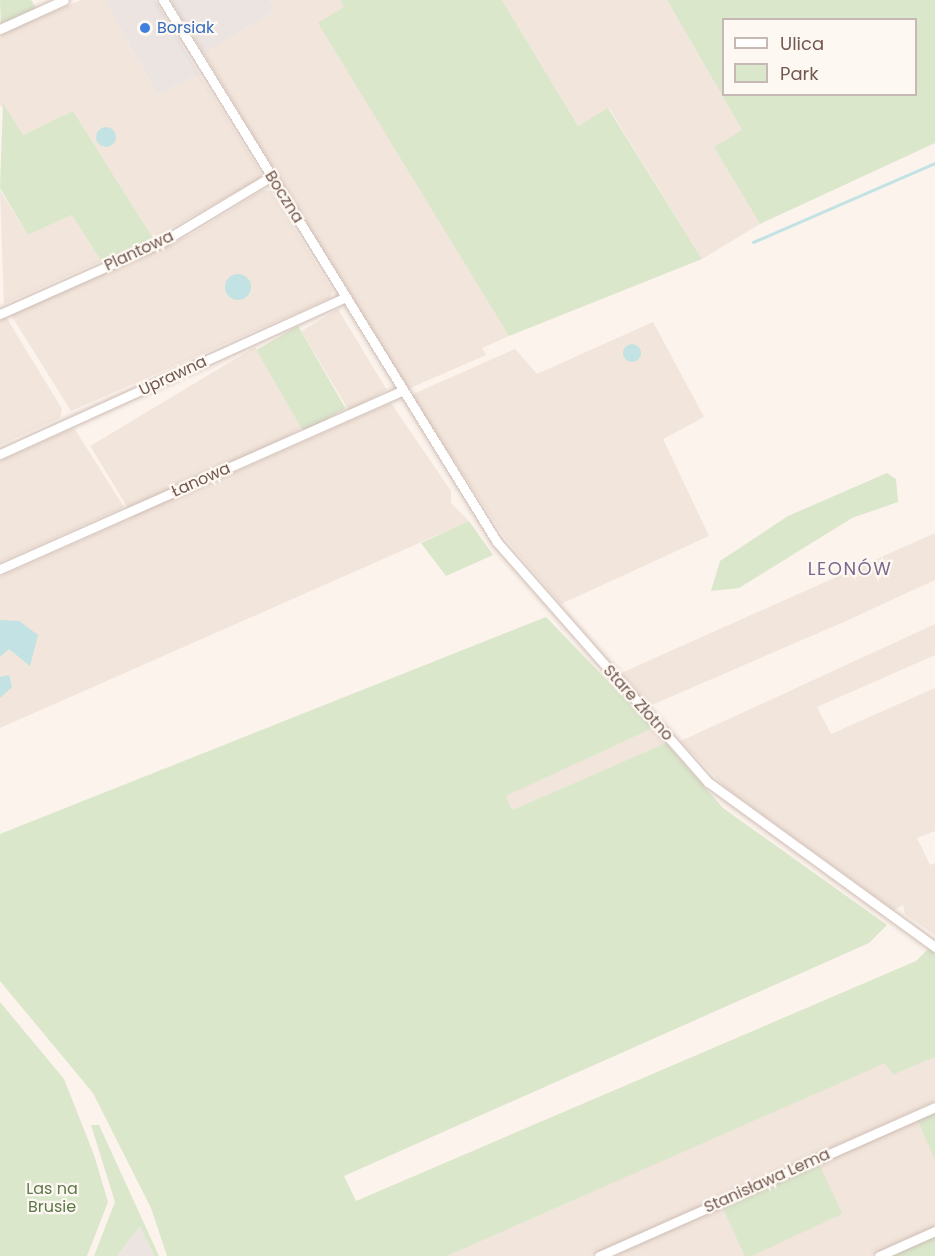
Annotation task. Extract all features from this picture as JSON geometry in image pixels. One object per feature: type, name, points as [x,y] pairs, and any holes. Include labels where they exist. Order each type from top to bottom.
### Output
[{"type":"street","points":[[0,29],[64,0]]},
{"type":"street","name":"Boczna","points":[[163,0],[403,394]]},
{"type":"street","name":"Plantowa","points":[[3,312],[162,242],[272,176]]},
{"type":"street","name":"Uprawna","points":[[0,454],[346,297]]},
{"type":"street","points":[[0,301],[3,312]]},
{"type":"street","name":"Łanowa","points":[[0,569],[403,394]]},
{"type":"street","name":"Stare Złotno","points":[[403,394],[497,542],[708,782],[935,947]]},
{"type":"street","name":"Stanisława Lema","points":[[599,1256],[935,1107]]},
{"type":"street","points":[[879,1256],[935,1231]]},
{"type":"shaded area","points":[[81,0],[105,0],[157,95],[199,74],[261,173],[259,179],[153,238],[73,111],[23,135],[0,105],[0,35]]},
{"type":"shaded area","name":"Borsiak","points":[[105,0],[155,0],[199,74],[157,95]]},
{"type":"shaded area","points":[[171,0],[269,0],[275,10],[204,54]]},
{"type":"shaded area","points":[[269,0],[340,0],[345,7],[319,23],[509,336],[482,348],[486,355],[408,389],[204,54],[275,10]]},
{"type":"shaded area","points":[[502,0],[667,0],[742,130],[714,147],[760,224],[702,259],[609,108],[578,126]]},
{"type":"shaded area","points":[[0,190],[28,235],[72,215],[101,261],[4,304]]},
{"type":"shaded area","points":[[263,190],[271,191],[333,291],[330,298],[71,411],[11,315],[192,234]]},
{"type":"shaded area","points":[[338,309],[386,390],[350,412],[301,331]]},
{"type":"shaded area","points":[[6,317],[62,409],[60,418],[0,445],[0,320]]},
{"type":"shaded area","points":[[653,322],[704,417],[663,439],[709,536],[561,604],[505,538],[411,395],[515,349],[537,374]]},
{"type":"shaded area","points":[[255,347],[303,427],[138,526],[90,446]]},
{"type":"shaded area","points":[[391,403],[451,491],[451,503],[469,521],[0,728],[0,577]]},
{"type":"shaded area","points":[[74,428],[124,507],[0,562],[0,461]]},
{"type":"shaded area","points":[[935,533],[935,580],[846,621],[647,707],[619,674]]},
{"type":"shaded area","points":[[935,624],[935,655],[817,707],[831,734],[935,688],[935,831],[917,838],[930,865],[935,863],[935,935],[905,914],[903,905],[894,910],[726,788],[681,741]]},
{"type":"shaded area","points":[[653,728],[666,743],[512,810],[505,796]]},
{"type":"shaded area","points":[[935,1057],[935,1101],[590,1256],[447,1256],[885,1062],[893,1075]]},
{"type":"shaded area","points":[[935,1111],[935,1227],[919,1235],[870,1256],[614,1256]]},
{"type":"shaded area","points":[[140,1226],[154,1256],[117,1256]]},
{"type":"green space","points":[[0,0],[31,0],[36,8],[1,24]]},
{"type":"green space","points":[[340,0],[502,0],[578,126],[608,108],[702,259],[509,336],[318,23],[344,7]]},
{"type":"green space","points":[[667,0],[935,0],[935,143],[760,224],[714,147],[742,130],[722,96],[917,96],[917,18],[722,18],[722,95]]},
{"type":"green space","points":[[3,103],[23,135],[73,111],[153,238],[101,261],[72,215],[28,235],[0,188]]},
{"type":"green space","points":[[298,326],[346,408],[304,432],[256,350]]},
{"type":"green space","points":[[887,473],[896,479],[898,502],[852,518],[739,588],[711,591],[720,561],[788,516]]},
{"type":"green space","points":[[469,521],[493,555],[446,576],[421,543]]},
{"type":"green space","points":[[546,617],[653,728],[506,796],[512,810],[666,743],[723,808],[887,925],[869,943],[344,1176],[356,1201],[916,961],[929,948],[935,952],[935,1057],[893,1075],[885,1063],[447,1256],[167,1256],[151,1208],[93,1093],[0,981],[0,834]]},
{"type":"green space","name":"Las na Brusie","points":[[0,1002],[64,1079],[94,1155],[108,1202],[87,1256],[0,1256]]},
{"type":"green space","points":[[935,1112],[935,1160],[917,1119]]},
{"type":"green space","points":[[91,1125],[99,1125],[159,1256],[154,1256],[140,1226],[117,1256],[94,1256],[115,1202]]},
{"type":"green space","points":[[819,1164],[842,1214],[752,1256],[745,1256],[723,1209]]},
{"type":"green space","points":[[935,1236],[935,1256],[891,1256]]},
{"type":"water","points":[[106,127],[113,130],[116,137],[113,144],[106,147],[99,144],[96,137],[99,130]]},
{"type":"water","points":[[238,274],[247,278],[251,287],[247,296],[238,300],[229,296],[225,287],[229,278]]},
{"type":"water","points":[[628,344],[636,344],[641,349],[639,360],[628,362],[623,357],[623,349]]},
{"type":"water","points":[[0,620],[19,621],[38,635],[30,666],[9,649],[0,657]]},
{"type":"water","points":[[9,675],[12,687],[0,698],[0,677]]},
{"type":"waterway","points":[[753,242],[935,163]]},
{"type":"place","name":"Borsiak","points":[[145,28]]},
{"type":"district","name":"LEONÓW","points":[[850,569]]}]
